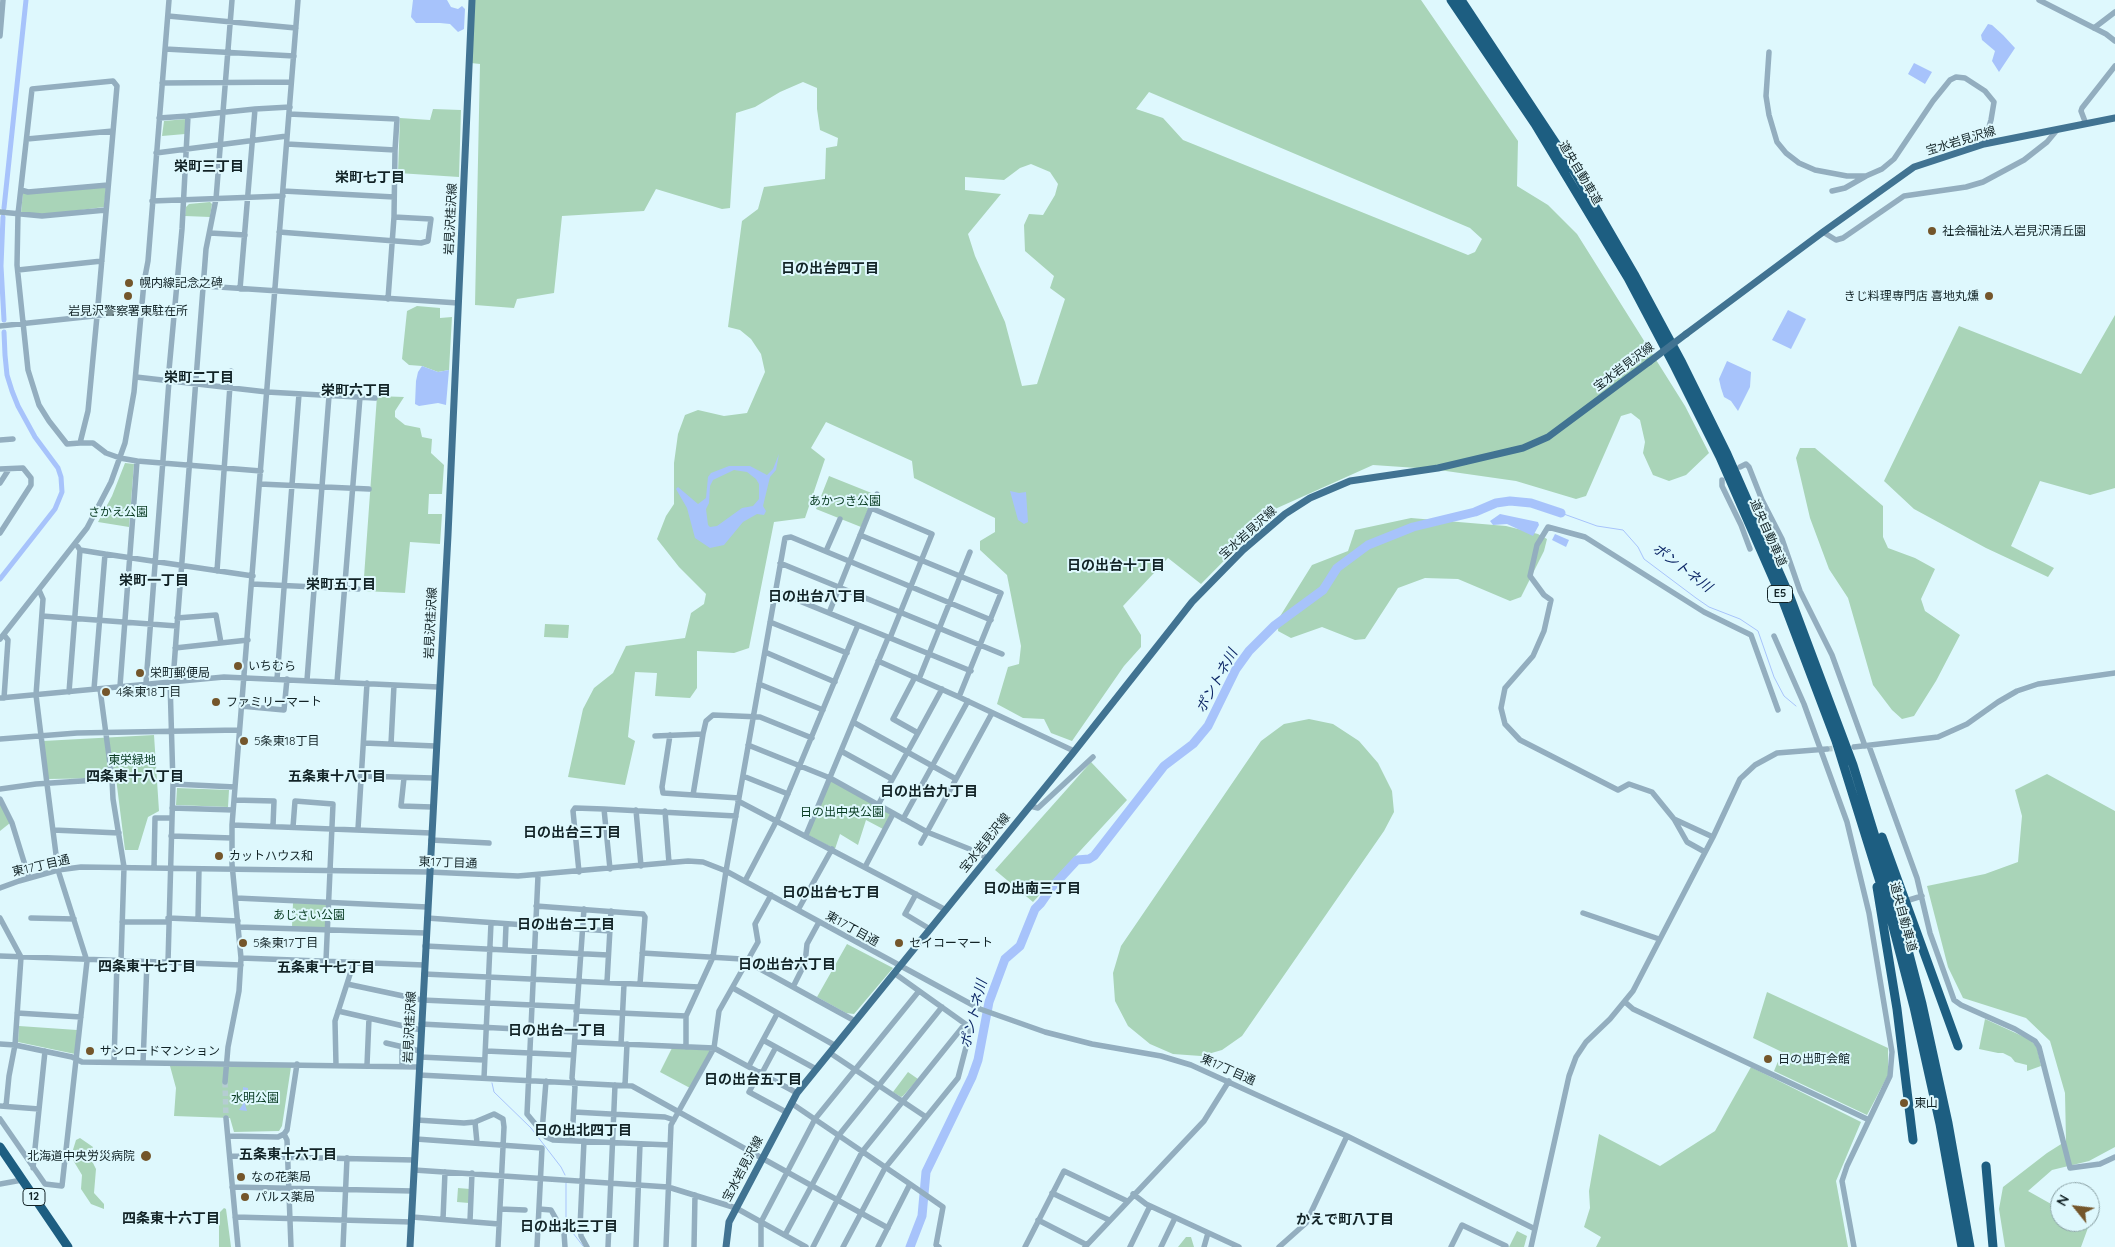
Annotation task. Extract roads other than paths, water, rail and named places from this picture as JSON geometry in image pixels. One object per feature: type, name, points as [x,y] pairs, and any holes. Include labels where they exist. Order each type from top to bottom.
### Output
[{"type":"highway","name":"道央自動車道","points":[[1451,0],[1511,87],[1628,278],[1680,375],[1720,457],[1783,601],[1836,741],[1889,911],[1914,1007],[1940,1124],[1962,1247]]},
{"type":"highway","name":"道央自動車道","points":[[1461,0],[1576,174],[1634,274],[1682,363],[1727,454],[1790,597],[1853,765],[1897,908],[1922,1004],[1948,1123],[1970,1247]]},
{"type":"highway","points":[[1853,765],[1958,1046]]},
{"type":"highway","points":[[1866,834],[1882,914],[1913,1140]]},
{"type":"highway","name":"12","points":[[0,1147],[68,1247]]},
{"type":"highway","points":[[1986,1166],[1993,1247]]},
{"type":"main road","name":"岩見沢桂沢線","points":[[410,1247],[472,0]]},
{"type":"main road","name":"宝水岩見沢線","points":[[726,1247],[728,1225],[786,1112],[798,1093],[1192,602],[1243,550],[1285,514],[1310,498],[1350,481],[1438,468],[1523,448],[1548,437],[1823,232],[1914,167],[1984,144],[2115,118]]},
{"type":"street","points":[[0,36],[3,0]]},
{"type":"street","points":[[169,0],[148,261],[144,282],[136,377],[130,420],[120,458],[104,498],[78,547],[39,590],[2,637],[8,640],[2,698],[171,681],[244,677],[438,687]]},
{"type":"street","points":[[168,962],[169,869],[173,784],[171,681],[182,566],[203,286],[216,199],[232,0]]},
{"type":"street","points":[[225,1082],[226,1063],[239,991],[241,966],[233,869],[232,824],[298,0]]},
{"type":"street","points":[[2038,0],[2094,28],[2115,41]]},
{"type":"street","points":[[2094,28],[2115,12]]},
{"type":"street","points":[[168,16],[296,28]]},
{"type":"street","points":[[165,49],[294,56]]},
{"type":"street","points":[[1769,52],[1766,96],[1769,114],[1778,142],[1786,153],[1799,163],[1815,170],[1847,176],[1866,176]]},
{"type":"street","points":[[2086,124],[2081,111],[2082,108],[2115,66]]},
{"type":"street","points":[[1832,191],[1845,188],[1882,169],[1894,158],[1933,100],[1950,80],[1956,78],[1964,78],[1985,91],[1994,102],[1984,144]]},
{"type":"street","points":[[80,444],[88,411],[117,86],[115,82],[33,88],[18,214],[18,270],[28,370],[39,405],[65,442],[80,444],[93,443],[106,453],[137,461],[261,471]]},
{"type":"street","points":[[162,83],[291,82]]},
{"type":"street","points":[[159,118],[290,107]]},
{"type":"street","points":[[240,289],[255,110]]},
{"type":"street","points":[[289,114],[397,119],[394,217],[388,299]]},
{"type":"street","points":[[146,684],[152,624],[188,116]]},
{"type":"street","points":[[1823,232],[1836,240],[1843,238],[1904,196],[1966,187],[1983,182],[2024,160],[2046,142],[2056,130]]},
{"type":"street","points":[[26,139],[113,132]]},
{"type":"street","points":[[156,153],[287,136]]},
{"type":"street","points":[[287,144],[395,150]]},
{"type":"street","points":[[20,190],[28,192],[108,184]]},
{"type":"street","points":[[152,201],[216,199],[283,193],[394,197]]},
{"type":"street","points":[[1,212],[42,216],[106,210]]},
{"type":"street","points":[[279,232],[421,243],[428,241],[431,219],[394,217]]},
{"type":"street","points":[[210,233],[245,235]]},
{"type":"street","points":[[18,270],[102,261]]},
{"type":"street","points":[[144,282],[458,303]]},
{"type":"street","points":[[0,326],[141,311]]},
{"type":"street","points":[[218,571],[231,371]]},
{"type":"street","points":[[136,377],[267,392],[375,398]]},
{"type":"street","points":[[277,679],[299,394]]},
{"type":"street","points":[[307,680],[329,396]]},
{"type":"street","points":[[337,682],[360,397]]},
{"type":"street","points":[[0,440],[14,439]]},
{"type":"street","points":[[120,686],[137,461]]},
{"type":"street","points":[[1740,467],[1746,464],[1749,467],[1762,500],[1782,539],[1800,591],[1832,655],[1922,896],[1930,933],[1954,1000],[1969,1010],[2035,1040],[2040,1048],[2070,1168],[2100,1164],[2115,1157]]},
{"type":"street","points":[[0,469],[24,468],[32,478],[31,485],[0,533]]},
{"type":"street","points":[[0,483],[9,469]]},
{"type":"street","points":[[1722,480],[1722,486],[1741,524],[1750,549]]},
{"type":"street","points":[[260,484],[369,489]]},
{"type":"street","points":[[829,613],[877,494]]},
{"type":"street","points":[[806,835],[932,534],[871,508]]},
{"type":"street","points":[[826,551],[840,519]]},
{"type":"street","points":[[1705,852],[1687,842],[1674,820],[1652,792],[1629,784],[1618,790],[1520,740],[1505,724],[1501,708],[1505,688],[1533,656],[1544,631],[1551,600],[1530,576],[1538,545],[1548,527],[1585,537],[1704,612],[1751,635],[1778,710]]},
{"type":"street","points":[[860,535],[1001,593],[959,697]]},
{"type":"street","points":[[686,1047],[686,1016],[713,957],[726,871],[784,540],[788,536],[991,620]]},
{"type":"street","points":[[78,547],[105,554],[252,576]]},
{"type":"street","points":[[69,692],[78,547]]},
{"type":"street","points":[[918,733],[893,719],[929,655],[970,552]]},
{"type":"street","points":[[105,554],[97,689],[106,732],[124,868],[114,1062]]},
{"type":"street","points":[[780,563],[1002,654]]},
{"type":"street","points":[[252,584],[358,589]]},
{"type":"street","points":[[0,1119],[45,1184],[62,1186],[87,960],[58,870],[36,695],[43,599],[39,590]]},
{"type":"street","points":[[775,591],[971,671]]},
{"type":"street","points":[[177,618],[216,615],[221,642]]},
{"type":"street","points":[[42,616],[177,626]]},
{"type":"street","points":[[770,622],[847,654]]},
{"type":"street","points":[[745,881],[777,820],[858,625]]},
{"type":"street","points":[[1774,636],[1804,704],[1847,822],[1869,913],[1891,1041],[1893,1064],[1890,1076],[1847,1166],[1842,1181],[1854,1247]]},
{"type":"street","points":[[175,648],[248,640]]},
{"type":"street","points":[[765,652],[835,682]]},
{"type":"street","points":[[878,661],[1074,751]]},
{"type":"street","points":[[1854,747],[1938,738],[1967,724],[2017,691],[2038,684],[2115,674]]},
{"type":"street","points":[[242,706],[284,710],[287,679]]},
{"type":"street","points":[[358,829],[367,683]]},
{"type":"street","points":[[759,684],[823,710]]},
{"type":"street","points":[[391,744],[394,685]]},
{"type":"street","points":[[878,805],[942,689]]},
{"type":"street","points":[[903,819],[968,701]]},
{"type":"street","points":[[921,843],[992,713]]},
{"type":"street","points":[[693,795],[703,734],[706,721],[710,716],[753,716],[812,738]]},
{"type":"street","points":[[853,722],[956,779]]},
{"type":"street","points":[[0,740],[41,735],[106,732],[239,730]]},
{"type":"street","points":[[655,736],[703,734]]},
{"type":"street","points":[[670,735],[662,790],[666,794],[739,799],[946,910]]},
{"type":"street","points":[[364,743],[435,746]]},
{"type":"street","points":[[748,745],[830,778],[927,832],[982,854],[986,859]]},
{"type":"street","points":[[1531,1247],[1576,1057],[1592,1036],[1610,1020],[1625,1002],[1713,837],[1740,779],[1755,765],[1776,754],[1827,749]]},
{"type":"street","points":[[841,751],[892,779]]},
{"type":"street","points":[[1030,806],[1038,808],[1093,757]]},
{"type":"street","points":[[360,776],[433,778]]},
{"type":"street","points":[[743,776],[788,794]]},
{"type":"street","points":[[404,778],[401,806],[432,807]]},
{"type":"street","points":[[0,789],[112,779]]},
{"type":"street","points":[[173,784],[235,787]]},
{"type":"street","points":[[0,799],[12,823],[30,878]]},
{"type":"street","points":[[234,800],[274,801],[273,826]]},
{"type":"street","points":[[293,827],[294,801],[333,804],[326,960]]},
{"type":"street","points":[[172,808],[233,810]]},
{"type":"street","points":[[579,872],[573,811],[575,808],[736,816]]},
{"type":"street","points":[[604,809],[610,869]]},
{"type":"street","points":[[636,810],[641,866]]},
{"type":"street","points":[[664,811],[669,863]]},
{"type":"street","points":[[866,867],[893,814]]},
{"type":"street","points":[[154,868],[155,818],[172,818]]},
{"type":"street","points":[[1674,820],[1713,837]]},
{"type":"street","points":[[232,824],[358,829],[489,843]]},
{"type":"street","points":[[53,830],[118,833]]},
{"type":"street","points":[[171,836],[232,838]]},
{"type":"street","points":[[798,910],[832,849]]},
{"type":"street","name":"東17丁目通","points":[[0,888],[58,870],[81,868],[329,870],[538,876],[697,861],[726,871],[980,1009],[1002,1018],[1092,1044],[1168,1058],[1191,1065],[1347,1136],[1535,1229]]},
{"type":"street","points":[[198,919],[199,869]]},
{"type":"street","points":[[538,876],[527,1114],[551,1140],[670,1145]]},
{"type":"street","points":[[916,894],[905,914],[930,930]]},
{"type":"street","points":[[666,1247],[671,1125],[714,1048],[718,1016],[758,942],[756,921],[770,895]]},
{"type":"street","points":[[1909,900],[1922,896]]},
{"type":"street","points":[[236,898],[427,907]]},
{"type":"street","points":[[536,906],[641,913],[644,915],[640,984]]},
{"type":"street","points":[[572,1140],[574,1112],[573,1055],[584,909]]},
{"type":"street","points":[[1869,913],[1877,910]]},
{"type":"street","points":[[607,982],[611,911]]},
{"type":"street","points":[[1584,912],[1658,939]]},
{"type":"street","points":[[31,918],[74,919]]},
{"type":"street","points":[[427,918],[610,931]]},
{"type":"street","points":[[122,922],[198,919],[238,924],[327,930],[426,934]]},
{"type":"street","points":[[0,920],[21,957],[15,1045],[3,1106],[39,1109]]},
{"type":"street","points":[[793,987],[805,963],[808,944],[819,922]]},
{"type":"street","points":[[484,1078],[491,923]]},
{"type":"street","points":[[505,950],[506,925]]},
{"type":"street","points":[[425,946],[608,955]]},
{"type":"street","points":[[642,954],[742,959],[856,1021]]},
{"type":"street","points":[[0,956],[241,966]]},
{"type":"street","points":[[241,958],[424,965]]},
{"type":"street","points":[[143,1063],[147,962]]},
{"type":"street","points":[[336,1065],[335,1021],[354,962]]},
{"type":"street","points":[[843,1247],[885,1168],[958,1078],[971,1028],[894,973]]},
{"type":"street","points":[[424,974],[533,978],[699,988]]},
{"type":"street","points":[[347,984],[422,1000],[686,1016]]},
{"type":"street","points":[[624,984],[622,1013],[625,1085]]},
{"type":"street","points":[[733,988],[836,1046]]},
{"type":"street","points":[[761,1247],[762,1222],[815,1119],[919,991]]},
{"type":"street","points":[[1625,1002],[1633,1008],[1869,1120]]},
{"type":"street","points":[[785,1236],[839,1136],[942,1007]]},
{"type":"street","points":[[338,1010],[369,1018],[421,1027],[575,1032]]},
{"type":"street","points":[[17,1013],[81,1017]]},
{"type":"street","points":[[749,1066],[777,1014]]},
{"type":"street","points":[[367,1065],[369,1018]]},
{"type":"street","points":[[813,1247],[862,1152],[965,1024]]},
{"type":"street","points":[[763,1040],[816,1070]]},
{"type":"street","points":[[574,1042],[714,1048],[798,1093]]},
{"type":"street","points":[[386,1043],[402,1046],[420,1054],[484,1060]]},
{"type":"street","points":[[0,1044],[45,1051],[82,1062],[402,1066],[419,1071],[484,1078],[625,1085],[634,1087],[888,1228]]},
{"type":"street","points":[[402,1046],[402,1066]]},
{"type":"street","points":[[776,1047],[749,1092],[786,1112]]},
{"type":"street","points":[[33,1168],[45,1051]]},
{"type":"street","points":[[486,1051],[573,1055]]},
{"type":"street","points":[[830,1053],[926,1117]]},
{"type":"street","points":[[228,1136],[278,1136],[284,1134],[287,1130],[298,1064]]},
{"type":"street","points":[[542,1132],[546,1081]]},
{"type":"street","points":[[1038,1220],[1086,1246],[1126,1201],[1204,1121],[1229,1081]]},
{"type":"street","points":[[608,1247],[615,1085]]},
{"type":"street","points":[[791,1103],[943,1207],[936,1245],[939,1247]]},
{"type":"street","points":[[574,1112],[665,1117],[674,1120]]},
{"type":"street","points":[[416,1120],[464,1123],[475,1122],[491,1115],[500,1116],[504,1122],[498,1247]]},
{"type":"street","points":[[226,1118],[238,1247]]},
{"type":"street","points":[[475,1122],[477,1143]]},
{"type":"street","points":[[284,1134],[287,1140],[291,1247]]},
{"type":"street","points":[[1279,1247],[1306,1223],[1347,1136]]},
{"type":"street","points":[[416,1139],[542,1148],[537,1247]]},
{"type":"street","points":[[584,1141],[580,1232],[587,1247]]},
{"type":"street","points":[[636,1247],[640,1144]]},
{"type":"street","points":[[230,1156],[414,1160]]},
{"type":"street","points":[[343,1247],[347,1158]]},
{"type":"street","points":[[414,1170],[668,1187],[736,1208],[806,1247]]},
{"type":"street","points":[[1025,1247],[1064,1171],[1126,1201]]},
{"type":"street","points":[[443,1220],[445,1172]]},
{"type":"street","points":[[470,1221],[472,1174]]},
{"type":"street","points":[[0,1184],[22,1180]]},
{"type":"street","points":[[878,1247],[910,1184]]},
{"type":"street","points":[[232,1187],[413,1191]]},
{"type":"street","points":[[1052,1194],[1109,1220]]},
{"type":"street","points":[[1133,1194],[1150,1206],[1239,1247]]},
{"type":"street","points":[[694,1247],[695,1195]]},
{"type":"street","points":[[1130,1247],[1150,1206]]},
{"type":"street","points":[[500,1209],[525,1210]]},
{"type":"street","points":[[539,1209],[551,1210],[564,1233],[565,1247]]},
{"type":"street","points":[[235,1217],[344,1220],[412,1219],[499,1224]]},
{"type":"street","points":[[1161,1247],[1175,1218]]},
{"type":"street","points":[[1451,1247],[1462,1225],[1506,1247]]},
{"type":"street","points":[[1204,1247],[1208,1233]]},
{"type":"water","points":[[413,0],[447,0],[451,7],[458,9],[462,6],[465,9],[464,29],[458,32],[450,24],[416,23],[411,17]]},
{"type":"water","points":[[1988,24],[1992,25],[2015,48],[1999,72],[1992,61],[1995,51],[1982,40],[1981,35]]},
{"type":"water","points":[[1914,63],[1932,72],[1925,84],[1908,74]]},
{"type":"water","points":[[1788,310],[1806,319],[1791,349],[1772,340]]},
{"type":"water","points":[[1727,361],[1751,372],[1750,387],[1738,411],[1731,401],[1724,397],[1719,379]]},
{"type":"water","points":[[422,366],[438,372],[449,370],[446,405],[438,403],[419,406],[415,404],[416,381]]},
{"type":"water","points":[[779,454],[776,470],[770,477],[763,506],[766,511],[764,515],[757,514],[743,522],[724,545],[710,548],[695,538],[687,508],[676,489],[678,487],[698,504],[706,498],[708,477],[711,473],[729,466],[750,466],[767,475],[773,469]],"holes":[[[734,470],[747,472],[759,484],[759,499],[753,506],[742,508],[717,526],[710,527],[708,525],[706,509],[709,503],[710,486],[713,480]]]},
{"type":"water","points":[[1010,491],[1026,492],[1028,522],[1024,524],[1018,520]]},
{"type":"water","points":[[1500,514],[1538,522],[1539,525],[1533,536],[1507,524],[1493,525],[1490,521]]},
{"type":"water","points":[[1555,534],[1569,540],[1566,547],[1552,540]]},
{"type":"water","points":[[243,1087],[248,1088],[245,1104],[247,1111],[239,1110],[243,1104]]},
{"type":"waterway","points":[[4,208],[26,0]]},
{"type":"waterway","points":[[3,217],[1,266],[4,320]]},
{"type":"waterway","points":[[0,579],[55,509],[62,492],[58,468],[35,437],[12,391],[7,375],[4,332]]},
{"type":"waterway","name":"ポントネ川","points":[[910,1247],[922,1216],[926,1172],[972,1077],[978,1060],[989,1002],[1005,959],[1020,946],[1035,909],[1052,887],[1077,860],[1089,859],[1094,856],[1164,766],[1193,744],[1208,726],[1236,669],[1249,651],[1274,626],[1323,590],[1337,568],[1368,545],[1413,527],[1475,512],[1496,503],[1510,501],[1531,503],[1561,513]]},
{"type":"waterway","name":"ポントネ川","points":[[1561,513],[1597,526],[1623,530],[1638,547],[1644,559],[1696,598],[1709,607],[1740,619],[1758,631],[1774,677],[1784,696],[1796,706]]},
{"type":"waterway","points":[[492,1083],[494,1092],[531,1128],[565,1175]]},
{"type":"waterway","points":[[566,1183],[566,1224],[583,1246]]},
{"type":"tunnel","points":[[1827,749],[1854,747]]},
{"type":"tunnel","points":[[225,1082],[226,1118]]},
{"type":"place","name":"社会福祉法人岩見沢清丘園","points":[[1932,231]]},
{"type":"place","name":"幌内線記念之碑","points":[[129,283]]},
{"type":"place","name":"岩見沢警察署東駐在所","points":[[128,296]]},
{"type":"place","name":"きじ料理専門店 喜地丸燻","points":[[1989,296]]},
{"type":"place","name":"いちむら","points":[[238,666]]},
{"type":"place","name":"栄町郵便局","points":[[140,673]]},
{"type":"place","name":"4条東18丁目","points":[[106,692]]},
{"type":"place","name":"ファミリーマート","points":[[216,702]]},
{"type":"place","name":"5条東18丁目","points":[[244,741]]},
{"type":"place","name":"カットハウス和","points":[[219,856]]},
{"type":"place","name":"5条東17丁目","points":[[243,943]]},
{"type":"place","name":"セイコーマート","points":[[899,943]]},
{"type":"place","name":"サンロードマンション","points":[[90,1051]]},
{"type":"place","name":"日の出町会館","points":[[1768,1059]]},
{"type":"place","name":"東山","points":[[1904,1103]]},
{"type":"place","name":"北海道中央労災病院","points":[[146,1156]]},
{"type":"place","name":"なの花薬局","points":[[241,1177]]},
{"type":"place","name":"パルス薬局","points":[[245,1197]]},
{"type":"district","name":"栄町三丁目","points":[[209,167]]},
{"type":"district","name":"栄町七丁目","points":[[370,178]]},
{"type":"district","name":"日の出台四丁目","points":[[830,269]]},
{"type":"district","name":"栄町二丁目","points":[[199,378]]},
{"type":"district","name":"栄町六丁目","points":[[356,391]]},
{"type":"district","name":"日の出台十丁目","points":[[1116,566]]},
{"type":"district","name":"栄町一丁目","points":[[154,581]]},
{"type":"district","name":"栄町五丁目","points":[[341,585]]},
{"type":"district","name":"日の出台八丁目","points":[[817,597]]},
{"type":"district","name":"四条東十八丁目","points":[[135,777]]},
{"type":"district","name":"五条東十八丁目","points":[[337,777]]},
{"type":"district","name":"日の出台九丁目","points":[[929,792]]},
{"type":"district","name":"日の出台三丁目","points":[[572,833]]},
{"type":"district","name":"日の出南三丁目","points":[[1032,889]]},
{"type":"district","name":"日の出台七丁目","points":[[831,893]]},
{"type":"district","name":"日の出台二丁目","points":[[566,925]]},
{"type":"district","name":"日の出台六丁目","points":[[787,965]]},
{"type":"district","name":"四条東十七丁目","points":[[147,967]]},
{"type":"district","name":"五条東十七丁目","points":[[326,968]]},
{"type":"district","name":"日の出台一丁目","points":[[557,1031]]},
{"type":"district","name":"日の出台五丁目","points":[[753,1080]]},
{"type":"district","name":"日の出北四丁目","points":[[583,1131]]},
{"type":"district","name":"五条東十六丁目","points":[[288,1155]]},
{"type":"district","name":"四条東十六丁目","points":[[171,1219]]},
{"type":"district","name":"かえで町八丁目","points":[[1345,1220]]},
{"type":"district","name":"日の出北三丁目","points":[[569,1227]]},
{"type":"park label","name":"あかつき公園","points":[[845,501]]},
{"type":"park label","name":"さかえ公園","points":[[118,512]]},
{"type":"park label","name":"東栄緑地","points":[[132,760]]},
{"type":"park label","name":"日の出中央公園","points":[[842,812]]},
{"type":"park label","name":"あじさい公園","points":[[309,915]]},
{"type":"park label","name":"水明公園","points":[[255,1098]]}]
